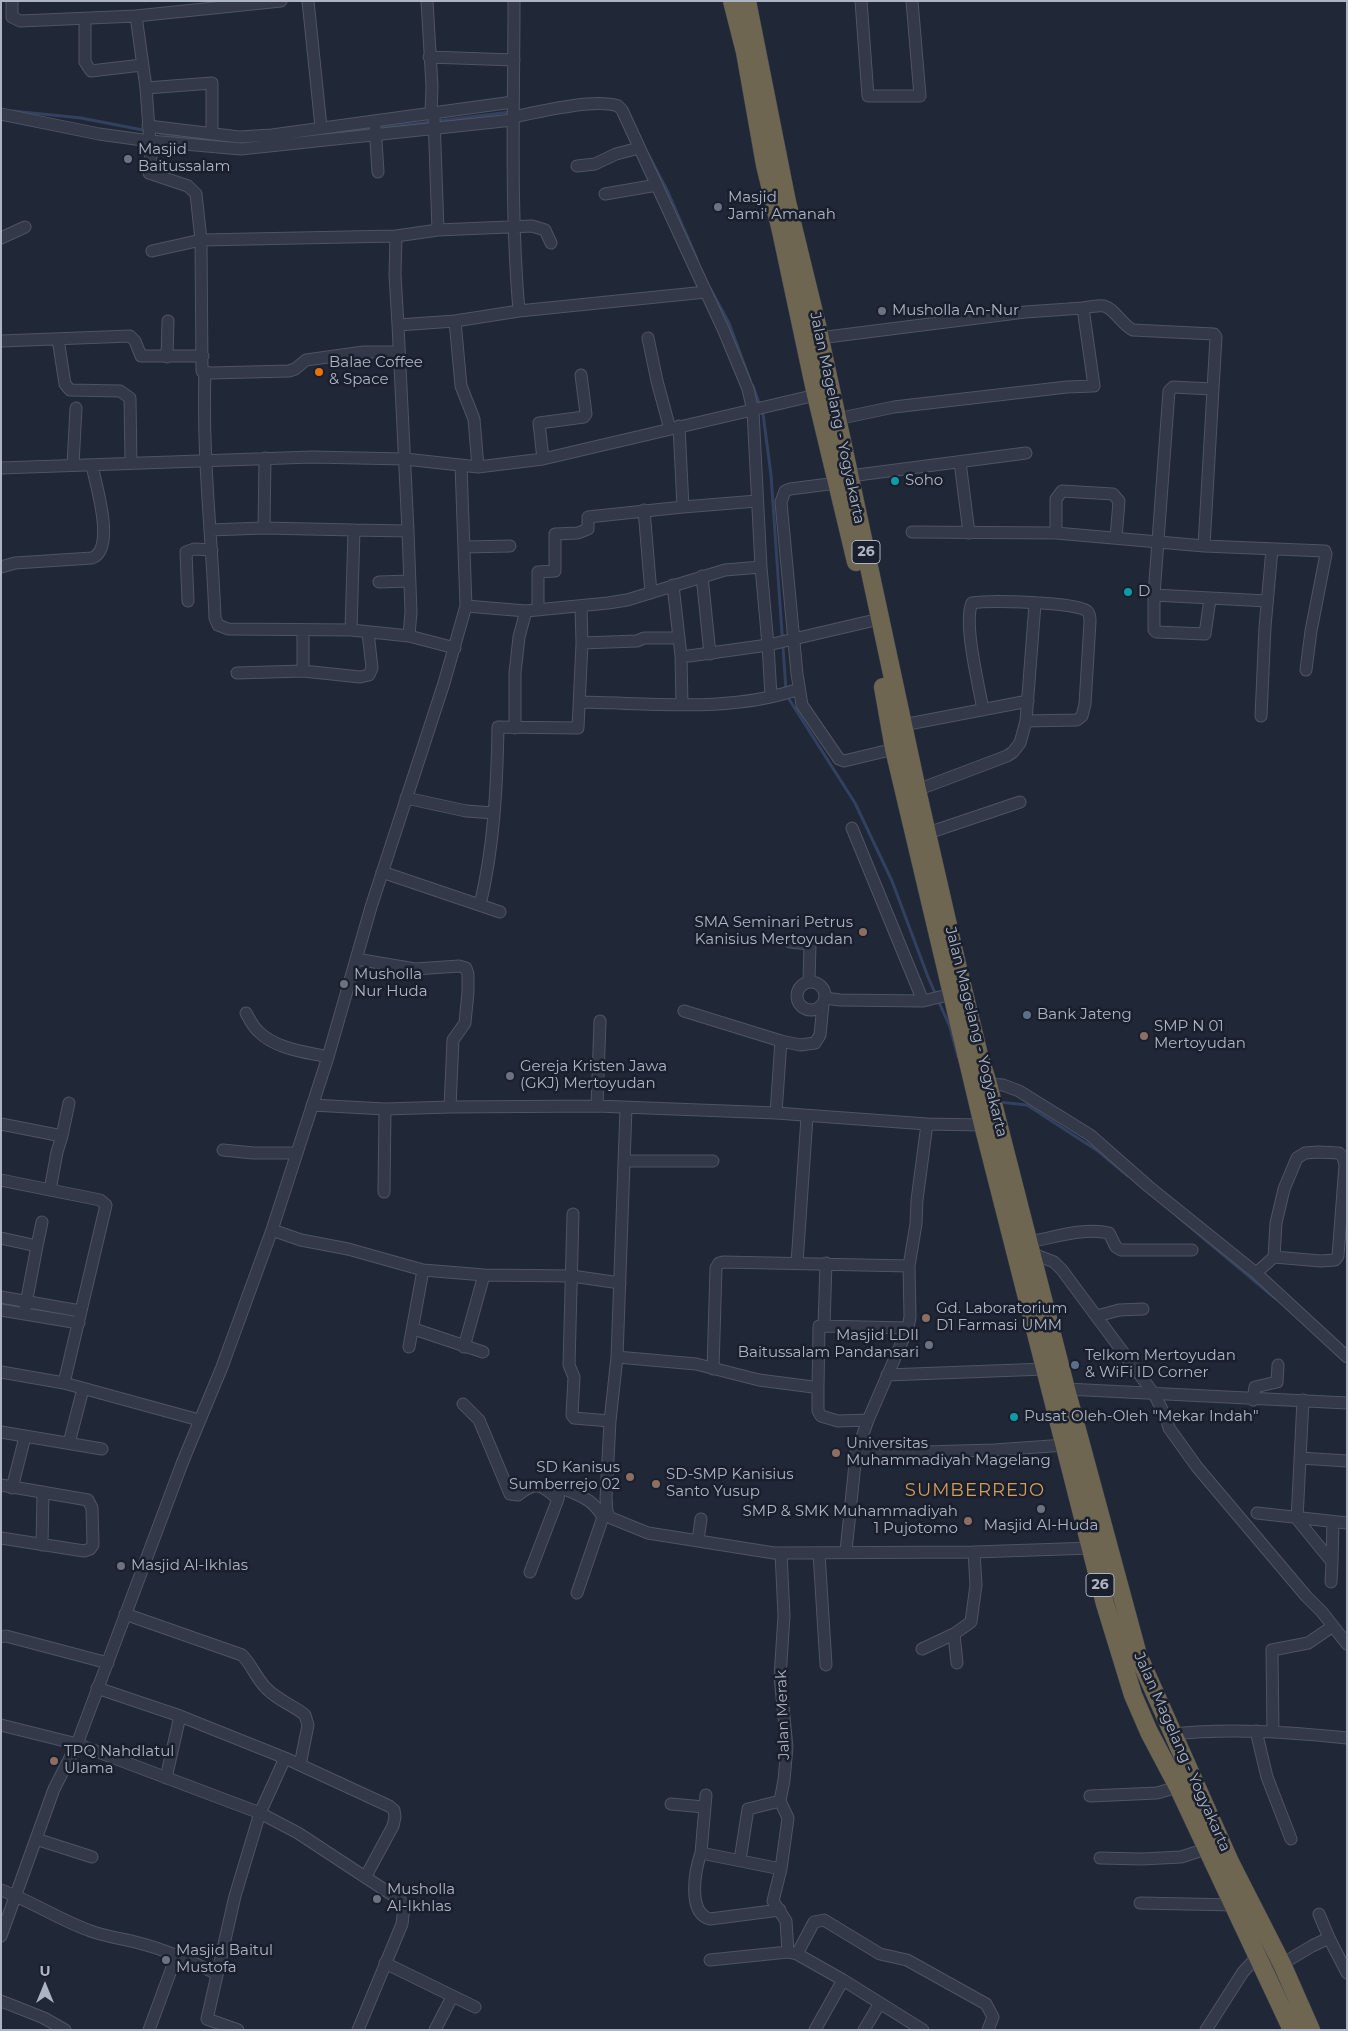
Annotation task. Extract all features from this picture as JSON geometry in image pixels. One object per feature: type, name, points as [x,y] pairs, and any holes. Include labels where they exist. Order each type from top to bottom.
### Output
[{"type":"highway","name":"Jalan Magelang - Yogyakarta","points":[[732,1],[745,52],[765,165],[786,250],[816,395],[843,480],[928,833],[950,961],[949,995],[982,1087],[993,1101],[1066,1389],[1087,1500],[1092,1548],[1105,1604],[1133,1695],[1292,2030]]},
{"type":"highway","name":"Jalan Magelang - Yogyakarta","points":[[748,1],[787,202],[820,338],[837,419],[843,480],[894,748],[950,961],[979,1055],[982,1087],[982,1120],[1065,1445],[1087,1500],[1138,1656],[1230,1862],[1282,1964],[1311,2030]]},
{"type":"street","points":[[12,1],[12,17],[20,21],[85,20],[281,1]]},
{"type":"street","points":[[308,1],[321,127]]},
{"type":"street","points":[[426,1],[432,86],[438,230]]},
{"type":"street","points":[[514,1],[513,226],[519,311]]},
{"type":"street","points":[[861,1],[868,96],[920,96],[912,1]]},
{"type":"street","points":[[136,16],[146,88],[151,156],[148,168],[149,173],[188,186],[196,194],[201,240],[203,356],[201,368],[205,373],[204,460],[212,550],[215,618],[218,625],[228,629],[351,630],[409,636],[454,648]]},
{"type":"street","points":[[85,20],[85,62],[91,71],[142,65]]},
{"type":"street","points":[[429,57],[514,60]]},
{"type":"street","points":[[146,88],[212,83],[212,134]]},
{"type":"street","points":[[149,133],[241,148],[374,128],[513,112],[612,104],[618,106],[622,110],[637,148],[656,185],[748,389],[759,409],[757,501],[761,567],[781,643],[799,689],[802,705],[812,723],[839,759],[844,761],[894,748]]},
{"type":"street","points":[[433,121],[513,112]]},
{"type":"street","points":[[1,114],[99,134],[212,134],[239,137],[272,136],[321,127],[374,128]]},
{"type":"street","points":[[374,128],[378,172]]},
{"type":"street","points":[[577,166],[597,164],[616,154],[637,148]]},
{"type":"street","points":[[605,194],[656,185]]},
{"type":"street","points":[[152,251],[201,240],[396,236],[438,230],[513,226],[539,227],[544,230],[552,243]]},
{"type":"street","points":[[1,238],[25,227]]},
{"type":"street","points":[[396,236],[395,275],[405,459],[408,581],[411,612],[409,636]]},
{"type":"street","points":[[398,325],[455,322],[519,311],[704,293]]},
{"type":"street","points":[[820,338],[1025,312],[1101,306],[1106,307],[1126,327],[1132,330],[1214,334],[1216,337],[1204,546]]},
{"type":"street","points":[[837,419],[894,407],[1067,387],[1094,386],[1082,308]]},
{"type":"street","points":[[167,357],[168,321]]},
{"type":"street","points":[[455,322],[461,386],[474,419],[478,467]]},
{"type":"street","points":[[1,340],[130,336],[135,340],[141,356],[203,356]]},
{"type":"street","points":[[648,338],[657,381],[674,427],[683,507]]},
{"type":"street","points":[[58,339],[65,384],[70,390],[120,391],[130,398],[131,464]]},
{"type":"street","points":[[205,373],[290,371],[306,360],[364,352],[399,352]]},
{"type":"street","points":[[543,459],[539,423],[584,416],[586,414],[581,375]]},
{"type":"street","points":[[1210,599],[1205,634],[1156,632],[1154,630],[1154,595],[1169,391],[1173,387],[1212,389]]},
{"type":"street","points":[[1,468],[92,466],[312,456],[405,459],[478,467],[543,459],[816,395]]},
{"type":"street","points":[[73,465],[76,408]]},
{"type":"street","points":[[777,695],[781,643],[781,502],[785,491],[843,480],[1026,453]]},
{"type":"street","points":[[264,528],[265,458]]},
{"type":"street","points":[[960,462],[969,533]]},
{"type":"street","points":[[1,1936],[54,1789],[77,1744],[125,1614],[222,1367],[272,1230],[328,1056],[382,872],[466,606],[461,465]]},
{"type":"street","points":[[1,567],[15,563],[92,558],[97,556],[101,550],[104,532],[92,466]]},
{"type":"street","points":[[1056,532],[1056,499],[1062,491],[1114,494],[1119,501],[1116,538]]},
{"type":"street","points":[[538,610],[538,572],[555,571],[555,534],[578,533],[588,529],[588,518],[644,510],[757,501]]},
{"type":"street","points":[[644,510],[651,592]]},
{"type":"street","points":[[210,530],[264,528],[408,532]]},
{"type":"street","points":[[351,630],[354,530]]},
{"type":"street","points":[[912,532],[1056,532],[1204,546],[1326,552],[1311,631],[1306,670]]},
{"type":"street","points":[[465,547],[510,546]]},
{"type":"street","points":[[188,600],[186,552],[194,549],[212,550]]},
{"type":"street","points":[[1261,716],[1267,600],[1272,549]]},
{"type":"street","points":[[466,606],[526,611],[581,607],[627,600],[725,570],[761,567]]},
{"type":"street","points":[[702,576],[710,654]]},
{"type":"street","points":[[380,582],[408,581]]},
{"type":"street","points":[[673,585],[679,638],[682,704]]},
{"type":"street","points":[[1154,595],[1210,599],[1267,600]]},
{"type":"street","points":[[983,710],[971,636],[970,605],[975,602],[1054,603],[1086,610],[1090,615],[1085,704],[1082,716],[1077,720],[1026,721]]},
{"type":"street","points":[[917,790],[1007,756],[1020,743],[1026,721],[1035,604]]},
{"type":"street","points":[[480,905],[488,873],[494,813],[498,727],[578,728],[582,643],[581,607]]},
{"type":"street","points":[[515,728],[515,673],[519,637],[526,611]]},
{"type":"street","points":[[689,656],[781,643],[871,620]]},
{"type":"street","points":[[303,630],[303,671]]},
{"type":"street","points":[[237,673],[303,671],[360,677],[369,675],[372,668],[368,632]]},
{"type":"street","points":[[582,643],[637,641],[644,638],[679,638]]},
{"type":"street","points":[[580,702],[736,703],[799,689]]},
{"type":"street","points":[[903,725],[1028,701]]},
{"type":"street","points":[[406,798],[446,807],[494,813]]},
{"type":"street","points":[[928,833],[1020,802]]},
{"type":"street","points":[[852,828],[927,1000]]},
{"type":"street","points":[[382,872],[500,912]]},
{"type":"street","points":[[790,942],[810,944],[809,982]]},
{"type":"street","points":[[356,959],[415,969],[459,966],[466,968],[468,992],[465,1023],[452,1040],[450,1107]]},
{"type":"street","points":[[684,1011],[781,1041],[800,1045],[815,1043],[820,1035],[824,1001],[825,993],[819,984],[809,982],[799,988],[797,995],[798,1003],[804,1008],[811,1010],[817,1009],[824,1001],[927,1000],[949,995]]},
{"type":"street","points":[[246,1013],[260,1033],[273,1042],[300,1051],[328,1056]]},
{"type":"street","points":[[597,1106],[600,1021]]},
{"type":"street","points":[[776,1113],[781,1041]]},
{"type":"street","points":[[982,1087],[1003,1085],[1019,1090],[1090,1135],[1148,1186],[1256,1273],[1347,1356]]},
{"type":"street","points":[[50,1190],[69,1103]]},
{"type":"street","points":[[312,1106],[385,1109],[597,1106],[776,1113],[927,1124],[982,1120]]},
{"type":"street","points":[[577,1593],[605,1515],[610,1421],[617,1357],[626,1108]]},
{"type":"street","points":[[384,1192],[385,1109]]},
{"type":"street","points":[[796,1263],[807,1116]]},
{"type":"street","points":[[1,1124],[62,1136]]},
{"type":"street","points":[[846,1551],[856,1454],[868,1420],[908,1328],[910,1317],[909,1266],[916,1224],[917,1200],[927,1124]]},
{"type":"street","points":[[223,1150],[253,1153],[296,1153]]},
{"type":"street","points":[[1256,1273],[1274,1257],[1276,1223],[1284,1189],[1297,1158],[1305,1153],[1339,1153],[1343,1157],[1345,1166],[1338,1256],[1335,1260],[1322,1261],[1274,1257]]},
{"type":"street","points":[[625,1161],[713,1161]]},
{"type":"street","points":[[1,1180],[100,1200],[106,1206],[64,1383]]},
{"type":"street","points":[[573,1214],[569,1365],[574,1377],[572,1415],[574,1418],[610,1421]]},
{"type":"street","points":[[24,1314],[42,1222]]},
{"type":"street","points":[[272,1230],[301,1240],[348,1249],[424,1270],[484,1275],[572,1276],[620,1283]]},
{"type":"street","points":[[1029,1247],[1088,1231],[1109,1233],[1116,1247],[1121,1250],[1192,1250]]},
{"type":"street","points":[[1,1238],[37,1246]]},
{"type":"street","points":[[1029,1247],[1054,1262],[1062,1270],[1154,1394],[1166,1417],[1169,1428],[1197,1467],[1347,1644]]},
{"type":"street","points":[[713,1369],[717,1265],[723,1262],[909,1266]]},
{"type":"street","points":[[824,1326],[826,1263]]},
{"type":"street","points":[[409,1347],[424,1270]]},
{"type":"street","points":[[464,1347],[484,1275]]},
{"type":"street","points":[[1,1297],[80,1311]]},
{"type":"street","points":[[1097,1316],[1120,1310],[1143,1309]]},
{"type":"street","points":[[1,1310],[78,1323]]},
{"type":"street","points":[[868,1420],[838,1421],[821,1416],[818,1411],[820,1326],[908,1328]]},
{"type":"street","points":[[414,1329],[482,1352]]},
{"type":"street","points":[[617,1357],[696,1364],[759,1380],[818,1389]]},
{"type":"street","points":[[1253,1400],[1255,1387],[1277,1382],[1278,1365]]},
{"type":"street","points":[[887,1375],[1045,1369]]},
{"type":"street","points":[[1,1372],[64,1383],[200,1420]]},
{"type":"street","points":[[69,1443],[83,1389]]},
{"type":"street","points":[[1066,1389],[1253,1400],[1303,1400],[1347,1403]]},
{"type":"street","points":[[1303,1400],[1297,1518],[1332,1562]]},
{"type":"street","points":[[463,1404],[479,1420],[510,1494],[518,1495],[527,1488],[537,1486],[544,1487],[558,1499]]},
{"type":"street","points":[[1,1432],[102,1449]]},
{"type":"street","points":[[1,1538],[84,1551],[90,1549],[93,1545],[91,1503],[85,1498],[7,1487],[25,1437]]},
{"type":"street","points":[[856,1454],[994,1450],[1065,1445]]},
{"type":"street","points":[[1300,1458],[1347,1461]]},
{"type":"street","points":[[530,1572],[559,1492],[562,1490],[578,1494],[596,1506],[605,1515],[620,1523],[648,1533],[762,1552],[974,1552],[1092,1548]]},
{"type":"street","points":[[42,1545],[43,1492]]},
{"type":"street","points":[[1257,1513],[1347,1524]]},
{"type":"street","points":[[698,1540],[701,1519]]},
{"type":"street","points":[[1331,1582],[1333,1522]]},
{"type":"street","points":[[819,1552],[826,1665]]},
{"type":"street","points":[[922,1649],[954,1634],[972,1619],[976,1585],[974,1552]]},
{"type":"street","name":"Jalan Merak","points":[[781,1553],[784,1616],[780,1676],[787,1747],[780,1801],[788,1818],[781,1869],[773,1901],[786,1921],[792,1953]]},
{"type":"street","points":[[125,1614],[242,1656],[251,1665],[264,1687],[305,1715],[308,1725],[300,1765]]},
{"type":"street","points":[[1273,1732],[1272,1650],[1308,1643],[1333,1626]]},
{"type":"street","points":[[954,1634],[957,1663]]},
{"type":"street","points":[[1,1637],[6,1636],[108,1662]]},
{"type":"street","points":[[97,1688],[180,1716],[285,1758],[389,1806],[394,1810],[396,1817],[366,1876]]},
{"type":"street","points":[[166,1778],[180,1716]]},
{"type":"street","points":[[1,1725],[77,1744],[260,1813],[298,1833],[393,1894],[404,1907],[402,1924],[358,2030]]},
{"type":"street","points":[[1172,1734],[1202,1731],[1256,1731],[1347,1738]]},
{"type":"street","points":[[1256,1731],[1267,1777],[1291,1838]]},
{"type":"street","points":[[238,2030],[205,2024],[235,1896],[260,1813],[285,1758]]},
{"type":"street","points":[[1090,1796],[1157,1793],[1178,1787]]},
{"type":"street","points":[[706,1795],[701,1854],[694,1879],[699,1911],[704,1917],[710,1919],[780,1910]]},
{"type":"street","points":[[740,1860],[748,1809],[780,1801]]},
{"type":"street","points":[[670,1804],[704,1807]]},
{"type":"street","points":[[36,1838],[92,1857]]},
{"type":"street","points":[[1100,1858],[1142,1859],[1181,1857],[1206,1849]]},
{"type":"street","points":[[701,1854],[781,1869]]},
{"type":"street","points":[[1,1890],[16,1895],[86,1930],[106,1937],[138,1942],[177,1954],[217,1974]]},
{"type":"street","points":[[1140,1903],[1234,1905]]},
{"type":"street","points":[[1319,1914],[1347,1973]]},
{"type":"street","points":[[792,1953],[814,1922],[824,1920],[880,1954],[907,1960],[986,2004],[992,2014],[992,2028]]},
{"type":"street","points":[[1282,1964],[1329,1938]]},
{"type":"street","points":[[710,1960],[792,1953],[843,1980],[919,2029]]},
{"type":"street","points":[[148,2030],[177,1954]]},
{"type":"street","points":[[1206,2030],[1243,1972],[1258,1956]]},
{"type":"street","points":[[385,1963],[475,2007]]},
{"type":"street","points":[[815,2030],[843,1980]]},
{"type":"street","points":[[435,2030],[452,1996]]},
{"type":"street","points":[[1,2001],[44,2018],[65,2030]]},
{"type":"street","points":[[864,2030],[880,2003]]},
{"type":"waterway","points":[[13,111],[81,118],[148,131]]},
{"type":"waterway","points":[[437,121],[510,112]]},
{"type":"waterway","points":[[362,130],[431,122]]},
{"type":"waterway","points":[[159,133],[187,138],[229,141]]},
{"type":"waterway","points":[[648,154],[668,192],[697,259]]},
{"type":"waterway","points":[[710,288],[729,323],[750,380]]},
{"type":"waterway","points":[[753,386],[763,414],[771,475],[786,690]]},
{"type":"waterway","points":[[787,696],[855,803],[892,881],[928,977],[950,1027],[958,1057]]},
{"type":"waterway","points":[[999,1102],[1027,1105],[1098,1151],[1128,1176]]},
{"type":"waterway","points":[[1177,1216],[1276,1299]]},
{"type":"place","name":"Masjid Baitussalam","points":[[128,159]]},
{"type":"place","name":"Masjid Jami' Amanah","points":[[718,207]]},
{"type":"place","name":"Musholla An-Nur","points":[[882,311]]},
{"type":"place","name":"Balae Coffee & Space","points":[[319,372]]},
{"type":"place","name":"Soho","points":[[895,481]]},
{"type":"place","name":"D","points":[[1128,592]]},
{"type":"place","name":"SMA Seminari Petrus Kanisius Mertoyudan","points":[[863,932]]},
{"type":"place","name":"Musholla Nur Huda","points":[[344,984]]},
{"type":"place","name":"Bank Jateng","points":[[1027,1015]]},
{"type":"place","name":"SMP N 01 Mertoyudan","points":[[1144,1036]]},
{"type":"place","name":"Gereja Kristen Jawa (GKJ) Mertoyudan","points":[[510,1076]]},
{"type":"place","name":"Gd. Laboratorium D1 Farmasi UMM","points":[[926,1318]]},
{"type":"place","name":"Masjid LDII Baitussalam Pandansari","points":[[929,1345]]},
{"type":"place","name":"Telkom Mertoyudan & WiFi ID Corner","points":[[1075,1365]]},
{"type":"place","name":"Pusat Oleh-Oleh \"Mekar Indah\"","points":[[1014,1417]]},
{"type":"place","name":"Universitas Muhammadiyah Magelang","points":[[836,1453]]},
{"type":"place","name":"SD Kanisus Sumberrejo 02","points":[[630,1477]]},
{"type":"place","name":"SD-SMP Kanisius Santo Yusup","points":[[656,1484]]},
{"type":"place","name":"Masjid Al-Huda","points":[[1041,1509]]},
{"type":"place","name":"SMP & SMK Muhammadiyah 1 Pujotomo","points":[[968,1521]]},
{"type":"place","name":"Masjid Al-Ikhlas","points":[[121,1566]]},
{"type":"place","name":"TPQ Nahdlatul Ulama","points":[[54,1761]]},
{"type":"place","name":"Musholla Al-Ikhlas","points":[[377,1899]]},
{"type":"place","name":"Masjid Baitul Mustofa","points":[[166,1960]]},
{"type":"district","name":"SUMBERREJO","points":[[975,1491]]}]
